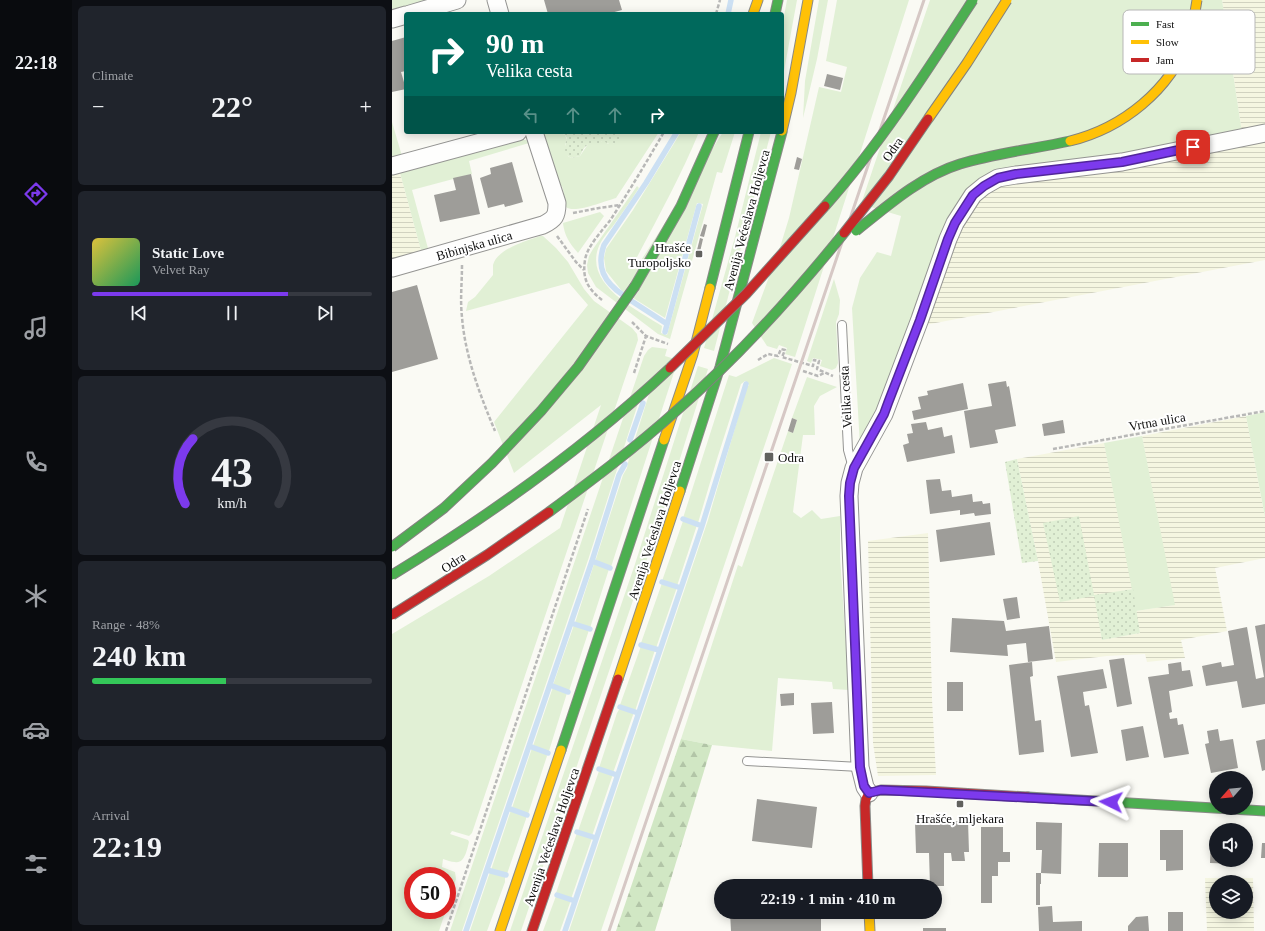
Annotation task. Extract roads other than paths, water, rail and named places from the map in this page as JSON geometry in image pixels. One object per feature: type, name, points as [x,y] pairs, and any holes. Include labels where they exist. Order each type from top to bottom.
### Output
[{"type":"main road","points":[[755,12],[758,0]]},
{"type":"main road","points":[[775,12],[778,0]]},
{"type":"main road","name":"Avenija Većeslava Holjevca","points":[[784,123],[808,0]]},
{"type":"main road","name":"Odra","points":[[392,575],[427,555],[479,520],[590,439],[692,349],[749,292],[831,201],[898,113],[947,41],[972,0]]},
{"type":"main road","name":"Odra","points":[[392,615],[497,549],[546,515],[612,465],[681,407],[736,354],[822,260],[890,175],[968,63],[1007,0]]},
{"type":"main road","points":[[1195,10],[1197,0]]},
{"type":"main road","points":[[822,260],[886,206],[922,182],[960,164],[1005,153],[1074,140],[1116,123],[1136,110],[1153,96],[1170,74]]},
{"type":"main road","points":[[392,547],[444,508],[492,463],[541,411],[578,367],[635,286],[681,206],[713,134]]},
{"type":"main road","name":"Avenija Većeslava Holjevca","points":[[500,931],[693,354],[748,134]]},
{"type":"main road","name":"Avenija Većeslava Holjevca","points":[[532,931],[638,619],[720,367],[782,134]]},
{"type":"main road","points":[[868,879],[866,799],[869,793],[881,790],[1265,811]]},
{"type":"main road","points":[[869,919],[870,931]]},
{"type":"street","points":[[417,12],[457,0]]},
{"type":"street","points":[[496,0],[499,12]]},
{"type":"street","points":[[392,19],[404,16]]},
{"type":"street","name":"Velika cesta","points":[[869,793],[864,786],[860,767],[849,496],[850,483],[854,468],[884,414],[955,223],[973,195],[984,186],[998,178],[1016,174],[1122,162],[1265,133]]},
{"type":"street","points":[[392,166],[511,134]]},
{"type":"street","name":"Bibinjska ulica","points":[[392,268],[551,220],[557,212],[557,203],[535,134]]},
{"type":"lane","name":"Velika cesta","points":[[842,324],[848,450],[854,468]]},
{"type":"lane","points":[[747,761],[860,767]]},
{"type":"waterway","points":[[728,12],[731,0]]},
{"type":"waterway","points":[[623,295],[611,285],[603,273],[601,260],[604,245],[646,183],[676,134]]},
{"type":"waterway","points":[[665,332],[699,206]]},
{"type":"waterway","points":[[630,300],[667,324]]},
{"type":"waterway","points":[[565,931],[702,526],[746,384]]},
{"type":"waterway","points":[[630,440],[643,403]]},
{"type":"waterway","points":[[466,931],[592,561],[619,475],[625,464]]},
{"type":"waterway","points":[[683,519],[702,526]]},
{"type":"waterway","points":[[592,561],[610,568]]},
{"type":"waterway","points":[[662,582],[681,588]]},
{"type":"waterway","points":[[571,623],[590,629]]},
{"type":"waterway","points":[[641,645],[659,650]]},
{"type":"waterway","points":[[550,685],[568,692]]},
{"type":"waterway","points":[[620,707],[638,713]]},
{"type":"waterway","points":[[529,746],[548,753]]},
{"type":"waterway","points":[[599,769],[617,775]]},
{"type":"waterway","points":[[508,808],[527,815]]},
{"type":"waterway","points":[[577,832],[596,838]]},
{"type":"waterway","points":[[487,870],[506,875]]},
{"type":"waterway","points":[[557,895],[575,901]]},
{"type":"railway","points":[[609,931],[924,0]]},
{"type":"place","name":"Hrašće Turopoljsko","points":[[699,254]]},
{"type":"place","name":"Odra","points":[[769,457]]},
{"type":"place","name":"Hrašće, mljekara","points":[[960,804]]}]
